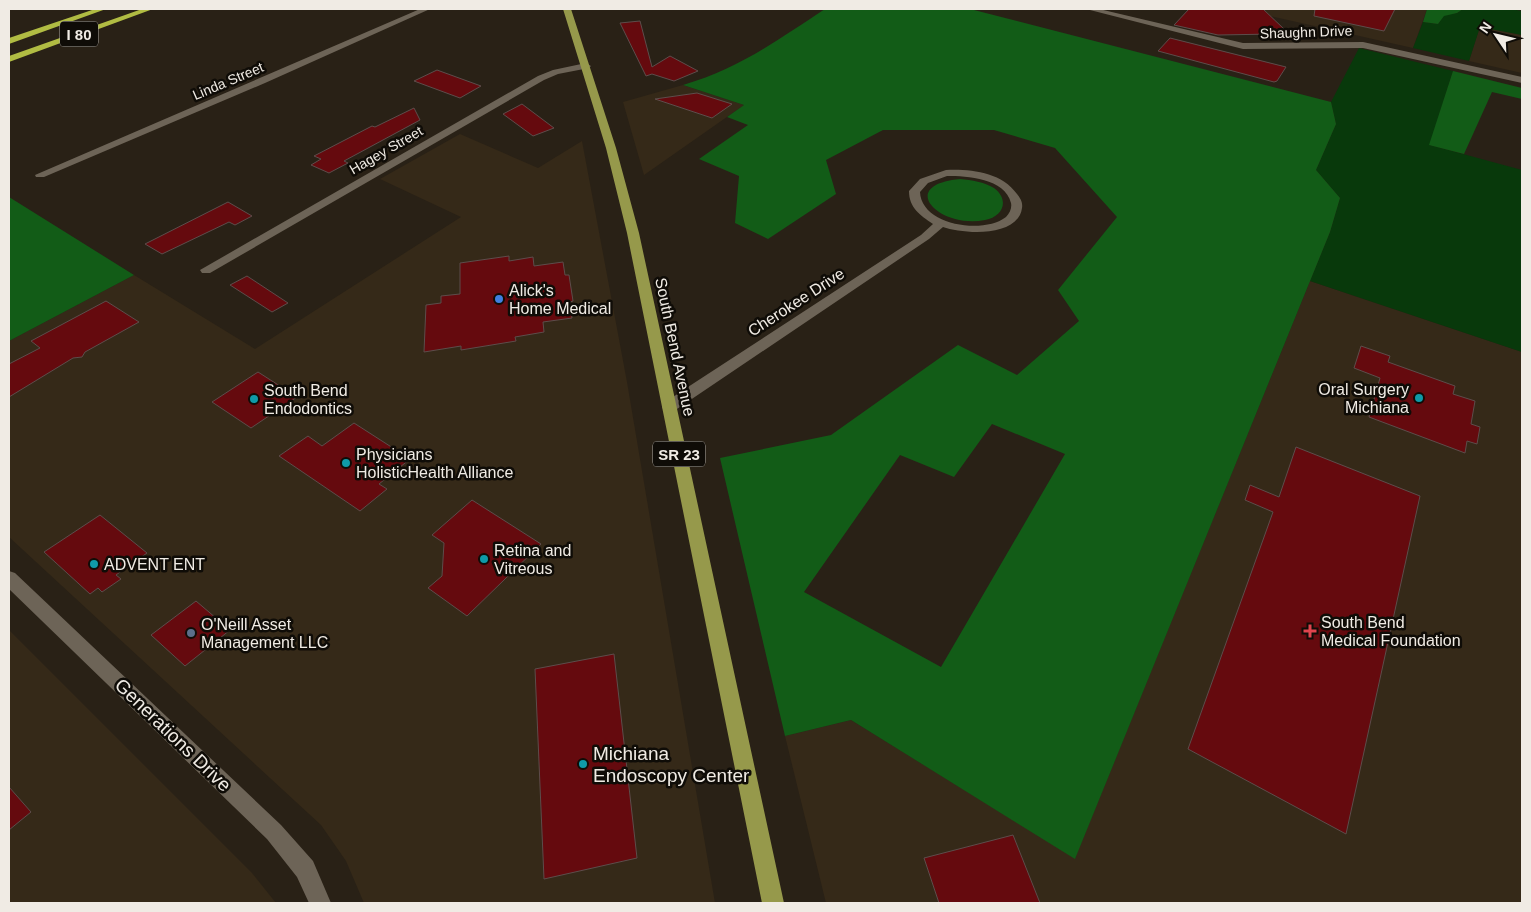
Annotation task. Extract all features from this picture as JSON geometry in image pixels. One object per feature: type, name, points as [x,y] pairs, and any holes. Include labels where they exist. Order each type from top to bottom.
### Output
[{"type":"highway","name":"I 80","points":[[9,41],[102,9]]},
{"type":"highway","name":"I 80","points":[[9,59],[149,9]]},
{"type":"main road","name":"South Bend Avenue","points":[[567,9],[611,148],[633,233],[773,903]]},
{"type":"street","name":"Linda Street","points":[[40,175],[221,99],[426,9]]},
{"type":"street","name":"Shaughn Drive","points":[[1090,9],[1243,46],[1363,44],[1522,80]]},
{"type":"street","name":"Hagey Street","points":[[206,270],[541,78],[556,72],[586,66]]},
{"type":"street","points":[[960,173],[989,178],[1011,192],[1016,200],[1016,209],[1012,218],[1002,224],[972,230],[940,224],[924,214],[914,203],[917,187],[934,176],[960,173]]},
{"type":"street","name":"Cherokee Drive","points":[[669,407],[925,237],[940,224]]},
{"type":"street","name":"Generations Drive","points":[[9,578],[274,832],[305,869],[320,903]]},
{"type":"shaded area","points":[[1239,9],[1427,9],[1413,48]]},
{"type":"shaded area","points":[[1480,26],[1522,35],[1522,73],[1469,61]]},
{"type":"shaded area","points":[[683,85],[744,105],[644,175],[623,102]]},
{"type":"shaded area","points":[[460,134],[538,168],[582,141],[627,382],[715,903],[364,903],[346,861],[321,825],[9,537],[9,341],[134,275],[255,349],[461,217],[380,179]]},
{"type":"shaded area","points":[[1310,281],[1522,352],[1522,903],[826,903],[785,736],[851,720],[1075,858]]},
{"type":"shaded area","points":[[9,630],[252,873],[276,903],[9,903]]},
{"type":"green space","points":[[825,9],[970,9],[1331,102],[1336,124],[1316,170],[1340,198],[1330,232],[1075,859],[851,720],[785,736],[720,458],[831,435],[958,345],[1017,375],[1079,321],[1058,290],[1117,217],[1055,148],[994,130],[883,130],[826,160],[836,194],[768,239],[735,223],[739,176],[699,159],[748,125],[727,117],[744,105],[683,85],[722,70],[757,53]],"holes":[[[992,424],[1065,454],[941,667],[804,592],[900,455],[954,477]]]},
{"type":"green space","points":[[1427,9],[1463,9],[1457,13],[1444,16],[1438,24],[1423,22]]},
{"type":"green space","points":[[1463,9],[1511,9],[1522,11],[1522,35],[1480,27],[1469,61],[1413,48],[1423,22],[1438,24],[1444,15],[1457,13]]},
{"type":"green space","points":[[1359,48],[1453,71],[1430,145],[1522,170],[1522,352],[1310,281],[1330,232],[1340,198],[1316,170],[1336,124],[1331,102]]},
{"type":"green space","points":[[1453,71],[1522,88],[1522,99],[1492,92],[1464,154],[1429,145]]},
{"type":"green space","points":[[960,179],[986,184],[994,188],[1002,198],[1003,203],[1000,212],[985,220],[968,221],[940,213],[931,205],[928,197],[930,189],[941,183]]},
{"type":"green space","points":[[9,197],[134,275],[9,341]]},
{"type":"building","points":[[1189,9],[1263,9],[1284,29],[1274,31],[1274,34],[1218,35],[1174,25]]},
{"type":"building","points":[[1315,9],[1395,9],[1384,31],[1314,16]]},
{"type":"building","points":[[640,21],[652,67],[670,56],[698,71],[674,81],[652,74],[646,76],[620,23]]},
{"type":"building","points":[[1170,38],[1286,67],[1277,81],[1274,82],[1158,51]]},
{"type":"building","points":[[437,70],[481,86],[460,98],[414,81]]},
{"type":"building","points":[[697,93],[732,104],[712,118],[655,99]]},
{"type":"building","points":[[522,104],[554,128],[533,136],[503,114]]},
{"type":"building","points":[[414,108],[420,120],[344,161],[348,163],[329,173],[311,165],[321,159],[314,156],[372,126],[375,127]]},
{"type":"building","points":[[228,202],[252,216],[235,225],[229,222],[162,254],[145,244]]},
{"type":"building","points":[[509,256],[509,261],[533,257],[534,266],[563,262],[565,275],[569,275],[573,301],[570,302],[572,318],[543,322],[544,332],[515,337],[516,341],[461,350],[461,346],[424,352],[426,305],[441,303],[441,296],[460,294],[460,263]]},
{"type":"building","points":[[247,276],[288,303],[272,312],[230,285]]},
{"type":"building","points":[[106,301],[139,322],[85,352],[82,357],[73,358],[9,397],[9,364],[40,348],[31,341]]},
{"type":"building","name":"Oral Surgery Michiana","points":[[1361,346],[1390,356],[1388,362],[1455,386],[1453,394],[1475,401],[1471,424],[1480,427],[1477,444],[1467,441],[1465,453],[1369,417],[1380,378],[1354,368]]},
{"type":"building","name":"South Bend Endodontics","points":[[258,372],[297,397],[251,428],[212,402]]},
{"type":"building","name":"Physicians HolisticHealth Alliance","points":[[354,423],[410,459],[379,484],[387,489],[360,511],[279,456],[308,436],[322,446]]},
{"type":"building","name":"South Bend Medical Foundation","points":[[1296,447],[1420,496],[1346,834],[1188,749],[1273,512],[1245,500],[1250,485],[1279,497]]},
{"type":"building","name":"Retina and Vitreous","points":[[472,500],[541,544],[467,616],[428,588],[442,576],[444,543],[432,535]]},
{"type":"building","name":"ADVENT ENT","points":[[100,515],[147,553],[116,575],[121,579],[102,592],[98,588],[90,594],[44,552]]},
{"type":"building","name":"O'Neill Asset Management LLC","points":[[196,601],[230,630],[185,666],[151,635]]},
{"type":"building","name":"Michiana Endoscopy Center","points":[[614,654],[637,858],[544,879],[535,669]]},
{"type":"building","points":[[9,787],[31,812],[9,830]]},
{"type":"building","points":[[1013,835],[1040,903],[939,903],[924,858]]},
{"type":"place","name":"Alick's Home Medical","points":[[499,299]]},
{"type":"place","name":"Oral Surgery Michiana","points":[[1419,398]]},
{"type":"place","name":"South Bend Endodontics","points":[[254,399]]},
{"type":"place","name":"Physicians HolisticHealth Alliance","points":[[346,463]]},
{"type":"place","name":"Retina and Vitreous","points":[[484,559]]},
{"type":"place","name":"ADVENT ENT","points":[[94,564]]},
{"type":"place","name":"South Bend Medical Foundation","points":[[1310,631]]},
{"type":"place","name":"O'Neill Asset Management LLC","points":[[191,633]]},
{"type":"place","name":"Michiana Endoscopy Center","points":[[583,764]]}]
